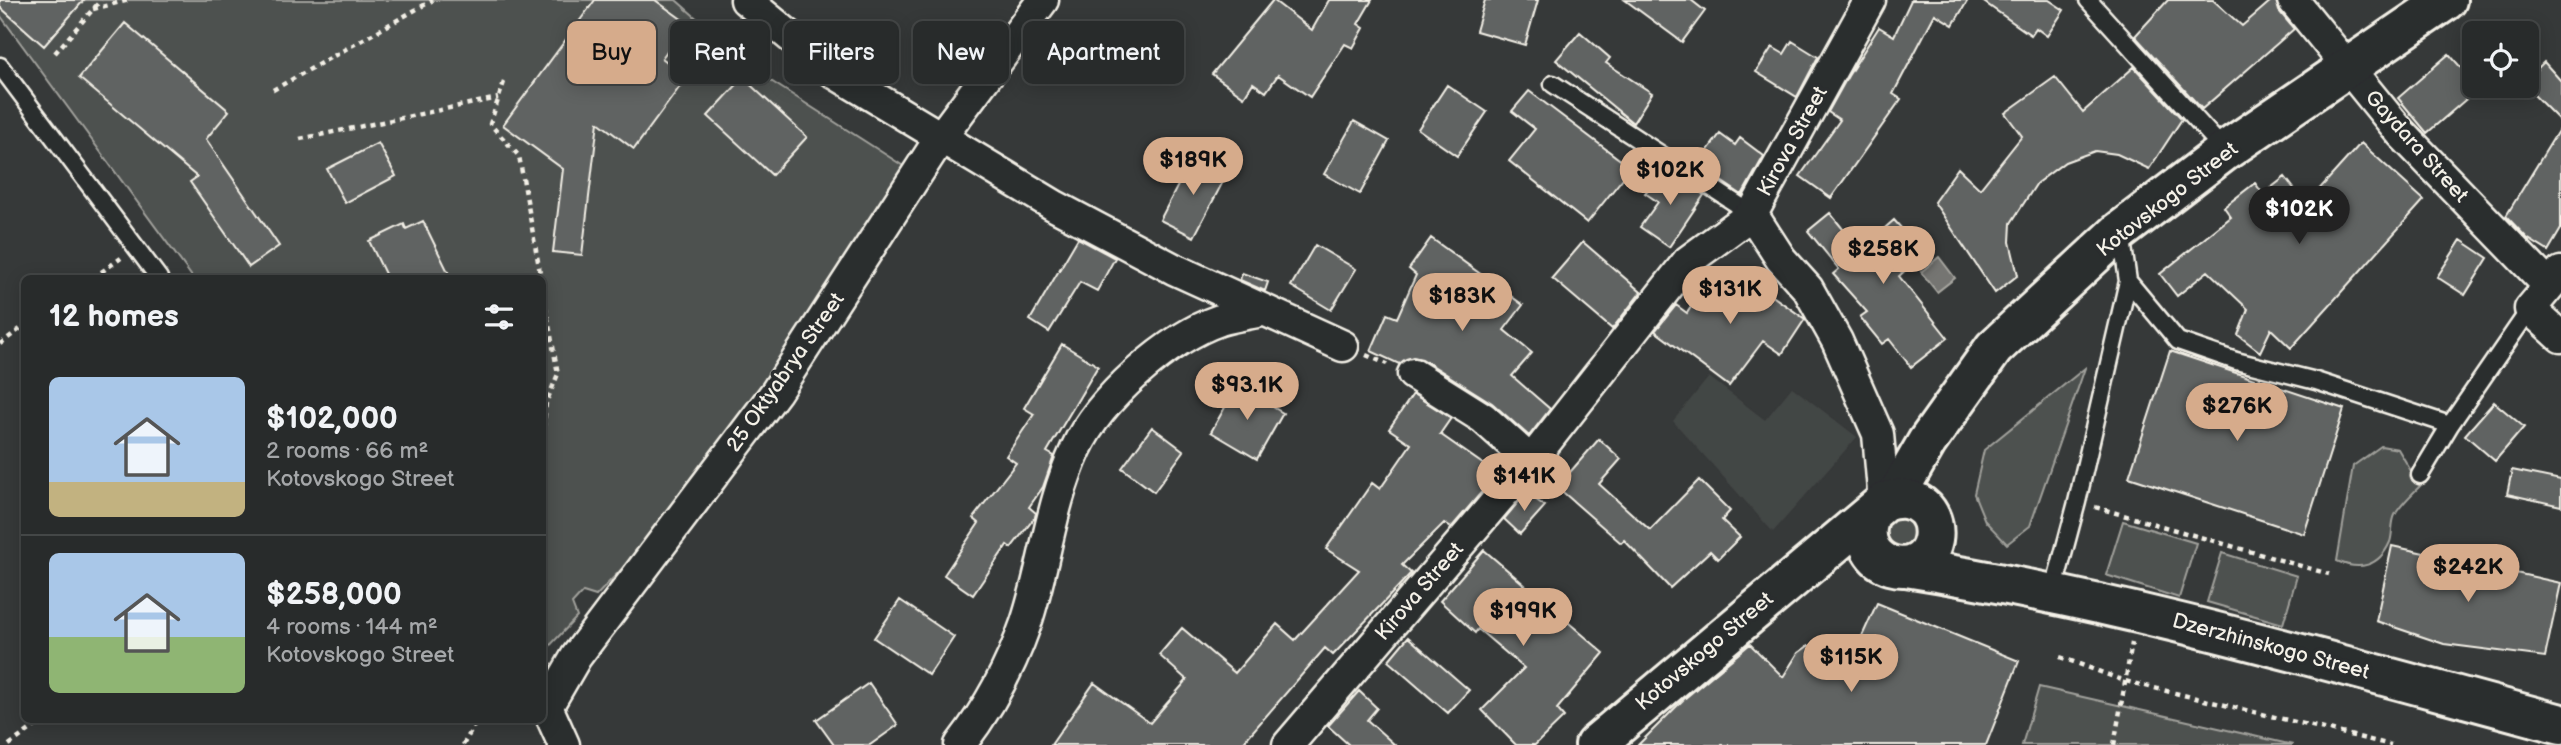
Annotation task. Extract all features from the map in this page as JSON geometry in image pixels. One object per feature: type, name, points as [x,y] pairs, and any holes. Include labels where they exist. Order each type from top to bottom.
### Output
[{"type":"main road","name":"Kotovskogo Street","points":[[1606,741],[1814,558],[1882,506],[1994,348],[2120,231],[2225,151],[2447,0]]},
{"type":"main road","points":[[1814,558],[1896,565],[1925,556],[1931,547],[1927,442]]},
{"type":"main road","points":[[1896,565],[1876,558],[1866,539],[1882,506],[1915,502],[1978,578]]},
{"type":"main road","name":"Dzerzhinskogo Street","points":[[1896,565],[2053,592],[2138,611],[2561,724]]},
{"type":"street","points":[[746,0],[836,74],[1055,206],[1174,270],[1343,346]]},
{"type":"street","name":"25 Oktyabrya Street","points":[[546,705],[576,657],[776,392],[942,137],[1043,0]]},
{"type":"street","name":"Kirova Street","points":[[1288,745],[1531,461],[1688,261],[1752,214],[1870,0]]},
{"type":"street","name":"Gaydara Street","points":[[2293,0],[2401,133],[2555,279]]},
{"type":"street","points":[[1752,214],[1782,259],[1808,289],[1838,341],[1878,434],[1882,506]]},
{"type":"street","points":[[2555,279],[2530,310],[2561,337]]},
{"type":"street","points":[[960,745],[1005,674],[1026,622],[1054,510],[1076,448],[1099,414],[1131,375],[1177,344],[1219,321],[1262,311]]},
{"type":"street","points":[[1413,374],[1483,418],[1531,461]]},
{"type":"street","name":"25 Oktyabrya Street","points":[[546,709],[564,745]]},
{"type":"lane","points":[[2088,0],[2225,151]]},
{"type":"lane","points":[[0,66],[157,275]]},
{"type":"lane","points":[[1553,84],[1752,214]]},
{"type":"lane","points":[[2053,592],[2077,502],[2128,281],[2120,231]]},
{"type":"lane","points":[[2128,281],[2179,341],[2236,361],[2316,381],[2449,425]]},
{"type":"lane","points":[[2420,475],[2449,425],[2530,310]]},
{"type":"path","points":[[55,53],[101,0]]},
{"type":"path","points":[[93,9],[129,0]]},
{"type":"path","points":[[273,90],[433,0]]},
{"type":"path","points":[[504,82],[490,124],[519,156],[540,275]]},
{"type":"path","points":[[300,139],[498,98]]},
{"type":"path","points":[[97,275],[136,248]]},
{"type":"path","points":[[546,309],[558,374],[546,403]]},
{"type":"path","points":[[0,344],[21,328]]},
{"type":"path","points":[[1343,346],[1413,374]]},
{"type":"path","points":[[2077,502],[2329,574]]},
{"type":"path","points":[[2114,745],[2138,611]]},
{"type":"path","points":[[2060,657],[2125,681],[2391,745]]},
{"type":"path","points":[[9,745],[39,723]]},
{"type":"path","points":[[463,745],[476,723]]},
{"type":"shaded area","points":[[0,0],[676,0],[700,21],[670,21],[670,84],[770,84],[770,80],[908,169],[770,383],[650,539],[596,596],[583,592],[572,604],[577,617],[546,650],[546,275],[191,275],[0,15]]},
{"type":"shaded area","points":[[1939,257],[1955,278],[1937,292],[1921,272]]},
{"type":"shaded area","points":[[2085,368],[2030,526],[2007,544],[1985,521],[1974,494],[1984,450]]},
{"type":"shaded area","points":[[1709,377],[1765,420],[1792,387],[1857,437],[1773,532],[1673,421]]},
{"type":"shaded area","points":[[2381,446],[2398,449],[2420,486],[2395,515],[2390,542],[2380,557],[2368,565],[2345,564],[2337,561],[2353,466]]},
{"type":"shaded area","points":[[1883,510],[1926,526],[1903,559],[1873,525]]},
{"type":"shaded area","points":[[2123,521],[2196,543],[2179,598],[2106,575]]},
{"type":"shaded area","points":[[2222,553],[2297,576],[2283,624],[2207,602]]},
{"type":"shaded area","points":[[2039,687],[2293,745],[2022,745]]},
{"type":"building","points":[[0,0],[84,0],[44,46],[0,7]]},
{"type":"building","points":[[595,0],[655,0],[684,21],[670,21],[670,47],[662,58],[670,64],[670,84],[682,84],[634,149],[598,122],[582,255],[553,252],[563,169],[503,125],[567,38],[567,84],[656,84],[656,21],[580,21]]},
{"type":"building","points":[[1273,0],[1312,30],[1329,0],[1372,0],[1358,24],[1364,28],[1353,48],[1345,44],[1310,97],[1278,75],[1266,92],[1253,83],[1244,97],[1212,74]]},
{"type":"building","points":[[1485,0],[1538,0],[1525,45],[1476,31]]},
{"type":"building","points":[[1625,0],[1691,0],[1705,11],[1682,42]]},
{"type":"building","points":[[1911,0],[1968,0],[1953,25],[1935,14],[1893,94],[1901,99],[1831,198],[1800,176],[1840,120],[1828,112],[1848,76],[1879,27],[1894,36]]},
{"type":"building","points":[[1981,0],[2049,0],[2064,10],[2047,36],[2036,28],[2031,35]]},
{"type":"building","points":[[2168,0],[2213,0],[2242,26],[2272,0],[2276,0],[2279,11],[2294,29],[2202,109],[2135,36]]},
{"type":"building","points":[[125,23],[229,111],[206,139],[279,246],[249,267],[190,182],[197,177],[79,78]]},
{"type":"building","points":[[1580,32],[1610,58],[1606,63],[1652,93],[1633,123],[1556,60]]},
{"type":"building","points":[[1792,41],[1818,57],[1797,97],[1756,72],[1772,47],[1784,54]]},
{"type":"building","points":[[2449,54],[2462,69],[2462,98],[2467,98],[2427,133],[2398,98]]},
{"type":"building","points":[[2544,62],[2561,81],[2561,122],[2537,98],[2539,67]]},
{"type":"building","points":[[2134,67],[2182,119],[2149,169],[2117,154],[2095,151],[2065,162],[2037,183],[2011,223],[2010,242],[2018,275],[1995,293],[1934,202],[1958,168],[1980,189],[2022,136],[2005,113],[2055,77],[2083,112]]},
{"type":"building","points":[[737,84],[750,84],[807,137],[772,175],[708,116]]},
{"type":"building","points":[[1447,85],[1487,112],[1457,156],[1418,129]]},
{"type":"building","points":[[1529,91],[1631,168],[1587,223],[1509,161],[1535,129],[1512,111]]},
{"type":"building","points":[[1354,121],[1389,141],[1360,194],[1324,174]]},
{"type":"building","points":[[2561,126],[2561,229],[2548,251],[2527,238],[2506,216]]},
{"type":"building","points":[[1720,134],[1735,145],[1740,138],[1764,156],[1742,195],[1697,165]]},
{"type":"building","points":[[378,143],[396,176],[345,203],[327,169]]},
{"type":"building","points":[[2361,143],[2424,200],[2291,348],[2271,329],[2260,352],[2238,335],[2248,309],[2208,271],[2177,296],[2160,274],[2231,217],[2224,207],[2255,183],[2263,194],[2285,177],[2306,204]]},
{"type":"building","points":[[1193,156],[1227,174],[1194,237],[1160,220]]},
{"type":"building","points":[[1665,169],[1704,195],[1669,247],[1640,227],[1658,202],[1645,193]]},
{"type":"building","points":[[1830,213],[1860,250],[1894,220],[1924,254],[1899,276],[1948,338],[1911,367],[1889,339],[1882,344],[1860,317],[1867,312],[1833,274],[1839,269],[1808,231]]},
{"type":"building","points":[[423,221],[450,275],[386,275],[369,241],[404,224],[406,229]]},
{"type":"building","points":[[1078,238],[1115,258],[1097,291],[1080,282],[1049,332],[1030,320]]},
{"type":"building","points":[[1431,238],[1523,305],[1504,330],[1532,353],[1512,376],[1550,409],[1529,436],[1492,403],[1422,359],[1413,357],[1399,364],[1371,351],[1387,314],[1397,318],[1416,275],[1409,269]]},
{"type":"building","points":[[2461,240],[2488,258],[2465,295],[2437,277]]},
{"type":"building","points":[[1583,242],[1641,292],[1612,329],[1552,278]]},
{"type":"building","points":[[1315,245],[1356,269],[1331,310],[1291,286]]},
{"type":"building","points":[[1717,268],[1761,296],[1764,290],[1805,319],[1782,354],[1763,341],[1729,386],[1655,331],[1676,305],[1687,313]]},
{"type":"building","points":[[1242,273],[1268,282],[1265,291],[1240,280]]},
{"type":"building","points":[[1062,344],[1098,366],[1047,452],[1054,456],[1043,487],[1029,507],[1036,513],[1035,517],[1011,548],[1007,545],[973,595],[944,575],[979,523],[973,518],[1016,463],[1006,456],[1034,414],[1024,408]]},
{"type":"building","points":[[2170,351],[2344,409],[2304,534],[2129,477]]},
{"type":"building","points":[[1237,386],[1283,413],[1257,459],[1211,432]]},
{"type":"building","points":[[1413,394],[1451,418],[1440,434],[1497,474],[1451,528],[1444,523],[1402,565],[1411,573],[1333,655],[1325,648],[1241,745],[1051,745],[1094,683],[1150,723],[1187,680],[1159,655],[1182,628],[1235,673],[1277,624],[1295,640],[1359,570],[1326,549],[1372,483],[1380,489],[1411,444],[1389,429]]},
{"type":"building","points":[[2494,402],[2524,427],[2495,461],[2465,435]]},
{"type":"building","points":[[1152,427],[1184,451],[1154,492],[1122,468]]},
{"type":"building","points":[[1599,439],[1621,459],[1599,484],[1650,530],[1699,480],[1730,511],[1722,520],[1740,537],[1718,559],[1710,551],[1670,588],[1624,540],[1621,543],[1557,487]]},
{"type":"building","points":[[2512,470],[2561,480],[2561,506],[2507,494]]},
{"type":"building","points":[[1526,493],[1545,506],[1520,534],[1504,519]]},
{"type":"building","points":[[2392,546],[2561,583],[2545,657],[2444,644],[2376,621]]},
{"type":"building","points":[[1484,550],[1604,653],[1557,709],[1564,717],[1535,745],[1516,745],[1482,710],[1524,668],[1478,629],[1475,633],[1440,601]]},
{"type":"building","points":[[900,600],[954,637],[929,675],[874,638]]},
{"type":"building","points":[[1877,603],[2019,661],[1986,745],[1638,745],[1684,699],[1750,644],[1783,677],[1798,653],[1808,646],[1826,645],[1850,663]]},
{"type":"building","points":[[1408,637],[1469,690],[1448,713],[1388,661]]},
{"type":"building","points":[[869,683],[898,725],[870,745],[834,745],[816,720]]},
{"type":"building","points":[[1359,691],[1377,708],[1367,720],[1395,745],[1349,745],[1328,726]]}]
